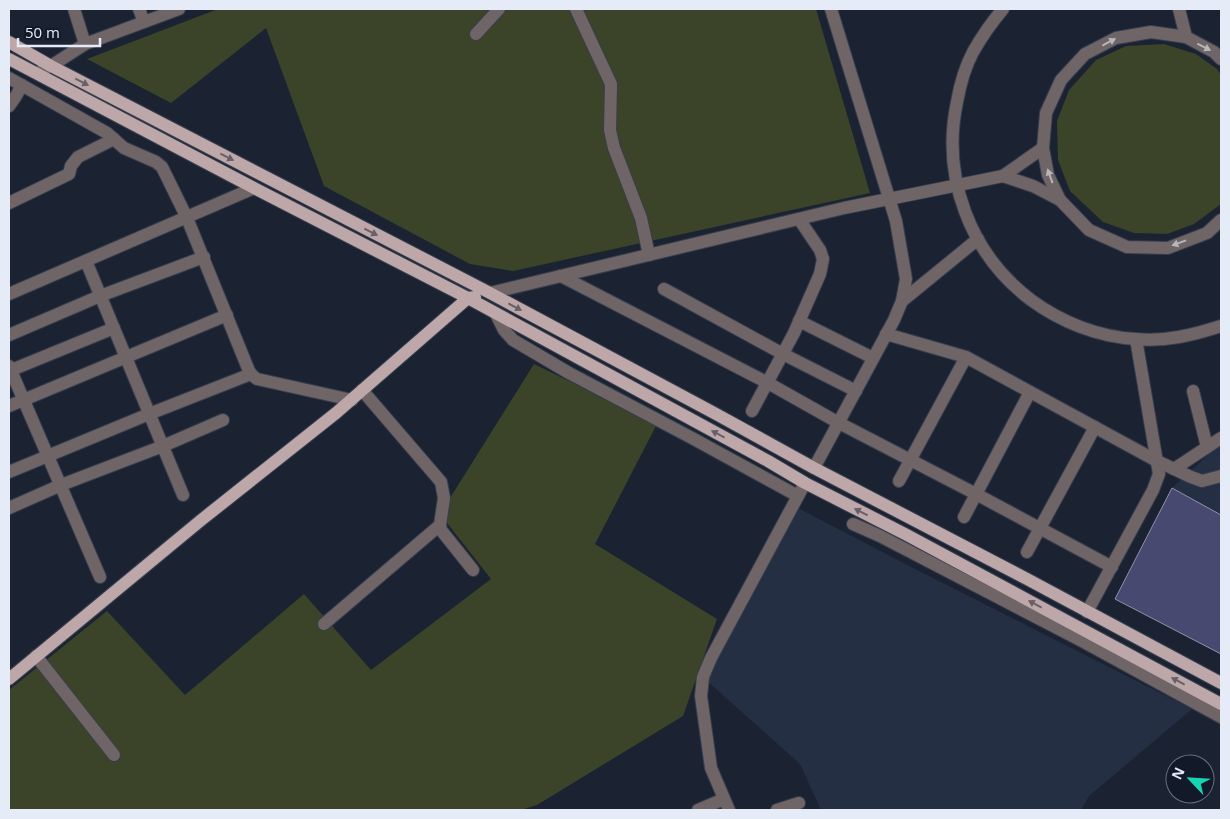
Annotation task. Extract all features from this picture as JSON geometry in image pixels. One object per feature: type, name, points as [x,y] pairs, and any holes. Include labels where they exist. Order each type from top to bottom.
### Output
[{"type":"main road","points":[[9,42],[51,66],[490,293],[814,468],[1221,683]]},
{"type":"main road","points":[[9,58],[254,188],[468,298],[805,483],[905,534],[1221,704]]},
{"type":"main road","points":[[9,679],[200,521],[352,400],[468,298],[490,293]]},
{"type":"main road","points":[[905,534],[912,519]]},
{"type":"street","points":[[74,9],[86,44]]},
{"type":"street","points":[[139,9],[144,22]]},
{"type":"street","points":[[36,73],[86,44],[179,9]]},
{"type":"street","points":[[476,34],[499,9]]},
{"type":"street","points":[[576,9],[610,84],[610,130],[614,148],[641,218],[649,255]]},
{"type":"street","points":[[814,468],[894,320],[902,301],[906,279],[896,221],[890,199],[832,9]]},
{"type":"street","points":[[1003,9],[990,25],[972,54],[960,85],[954,118],[952,152],[962,204],[978,239],[996,266],[1018,290],[1044,309],[1073,324],[1104,334],[1136,339],[1165,339],[1194,335],[1221,326]]},
{"type":"street","points":[[1179,9],[1186,37]]},
{"type":"street","points":[[1221,59],[1214,52],[1186,37],[1151,32],[1116,38],[1085,54],[1061,80],[1046,113],[1043,148],[1048,175],[1060,200],[1088,230],[1127,246],[1168,248],[1207,233],[1221,220]]},
{"type":"street","points":[[9,78],[107,133],[124,148],[156,162],[162,167],[204,257],[251,374],[258,379],[352,400]]},
{"type":"street","points":[[9,106],[22,85]]},
{"type":"street","points":[[9,203],[69,174],[71,166],[78,157],[114,139]]},
{"type":"street","points":[[490,293],[799,218],[1002,176],[1043,148]]},
{"type":"street","points":[[1002,176],[1033,186],[1060,200]]},
{"type":"street","points":[[9,294],[254,188]]},
{"type":"street","points":[[752,411],[783,354],[820,274],[823,259],[820,250],[799,218]]},
{"type":"street","points":[[902,301],[978,239]]},
{"type":"street","points":[[9,335],[100,296],[204,257]]},
{"type":"street","points":[[86,261],[183,495]]},
{"type":"street","points":[[561,276],[768,383],[910,461],[1112,566]]},
{"type":"street","points":[[664,289],[783,354],[856,391]]},
{"type":"street","points":[[496,314],[504,330],[513,340],[570,373],[798,496]]},
{"type":"street","points":[[9,406],[227,315]]},
{"type":"street","points":[[799,321],[873,358]]},
{"type":"street","points":[[100,577],[9,369],[114,328]]},
{"type":"street","points":[[886,334],[966,357],[1157,461],[1202,481],[1221,476]]},
{"type":"street","points":[[1088,612],[1153,490],[1159,474],[1136,339]]},
{"type":"street","points":[[899,481],[966,357]]},
{"type":"street","points":[[9,472],[251,374]]},
{"type":"street","points":[[362,390],[441,482],[444,498],[441,530],[473,570]]},
{"type":"street","points":[[1193,391],[1207,447]]},
{"type":"street","points":[[964,517],[1030,392]]},
{"type":"street","points":[[9,508],[61,485],[163,446],[222,420]]},
{"type":"street","points":[[1027,552],[1095,427]]},
{"type":"street","points":[[1174,469],[1221,438]]},
{"type":"street","points":[[698,810],[726,804],[711,768],[701,696],[703,678],[711,658],[805,483]]},
{"type":"street","points":[[853,524],[886,539],[1221,717]]},
{"type":"street","points":[[324,624],[440,526]]},
{"type":"street","points":[[886,539],[892,528]]},
{"type":"street","points":[[36,656],[114,755]]},
{"type":"street","points":[[777,810],[799,803]]},
{"type":"shaded area","points":[[1221,443],[1221,515],[1172,488]]},
{"type":"shaded area","points":[[798,508],[1192,709],[1089,796],[1081,810],[821,810],[800,764],[706,680]]},
{"type":"green space","points":[[218,9],[816,9],[870,193],[513,271],[470,264],[324,186],[266,28],[171,103],[87,59]]},
{"type":"green space","points":[[1164,44],[1196,54],[1217,69],[1221,75],[1221,204],[1194,224],[1167,234],[1134,233],[1103,222],[1070,191],[1058,160],[1057,121],[1069,90],[1096,60],[1126,46]]},
{"type":"green space","points":[[534,364],[657,424],[595,544],[717,619],[683,716],[537,805],[521,810],[9,810],[9,690],[107,611],[185,695],[304,594],[371,670],[491,579],[440,514]]},
{"type":"building","points":[[1172,488],[1221,515],[1221,654],[1115,599]]}]
